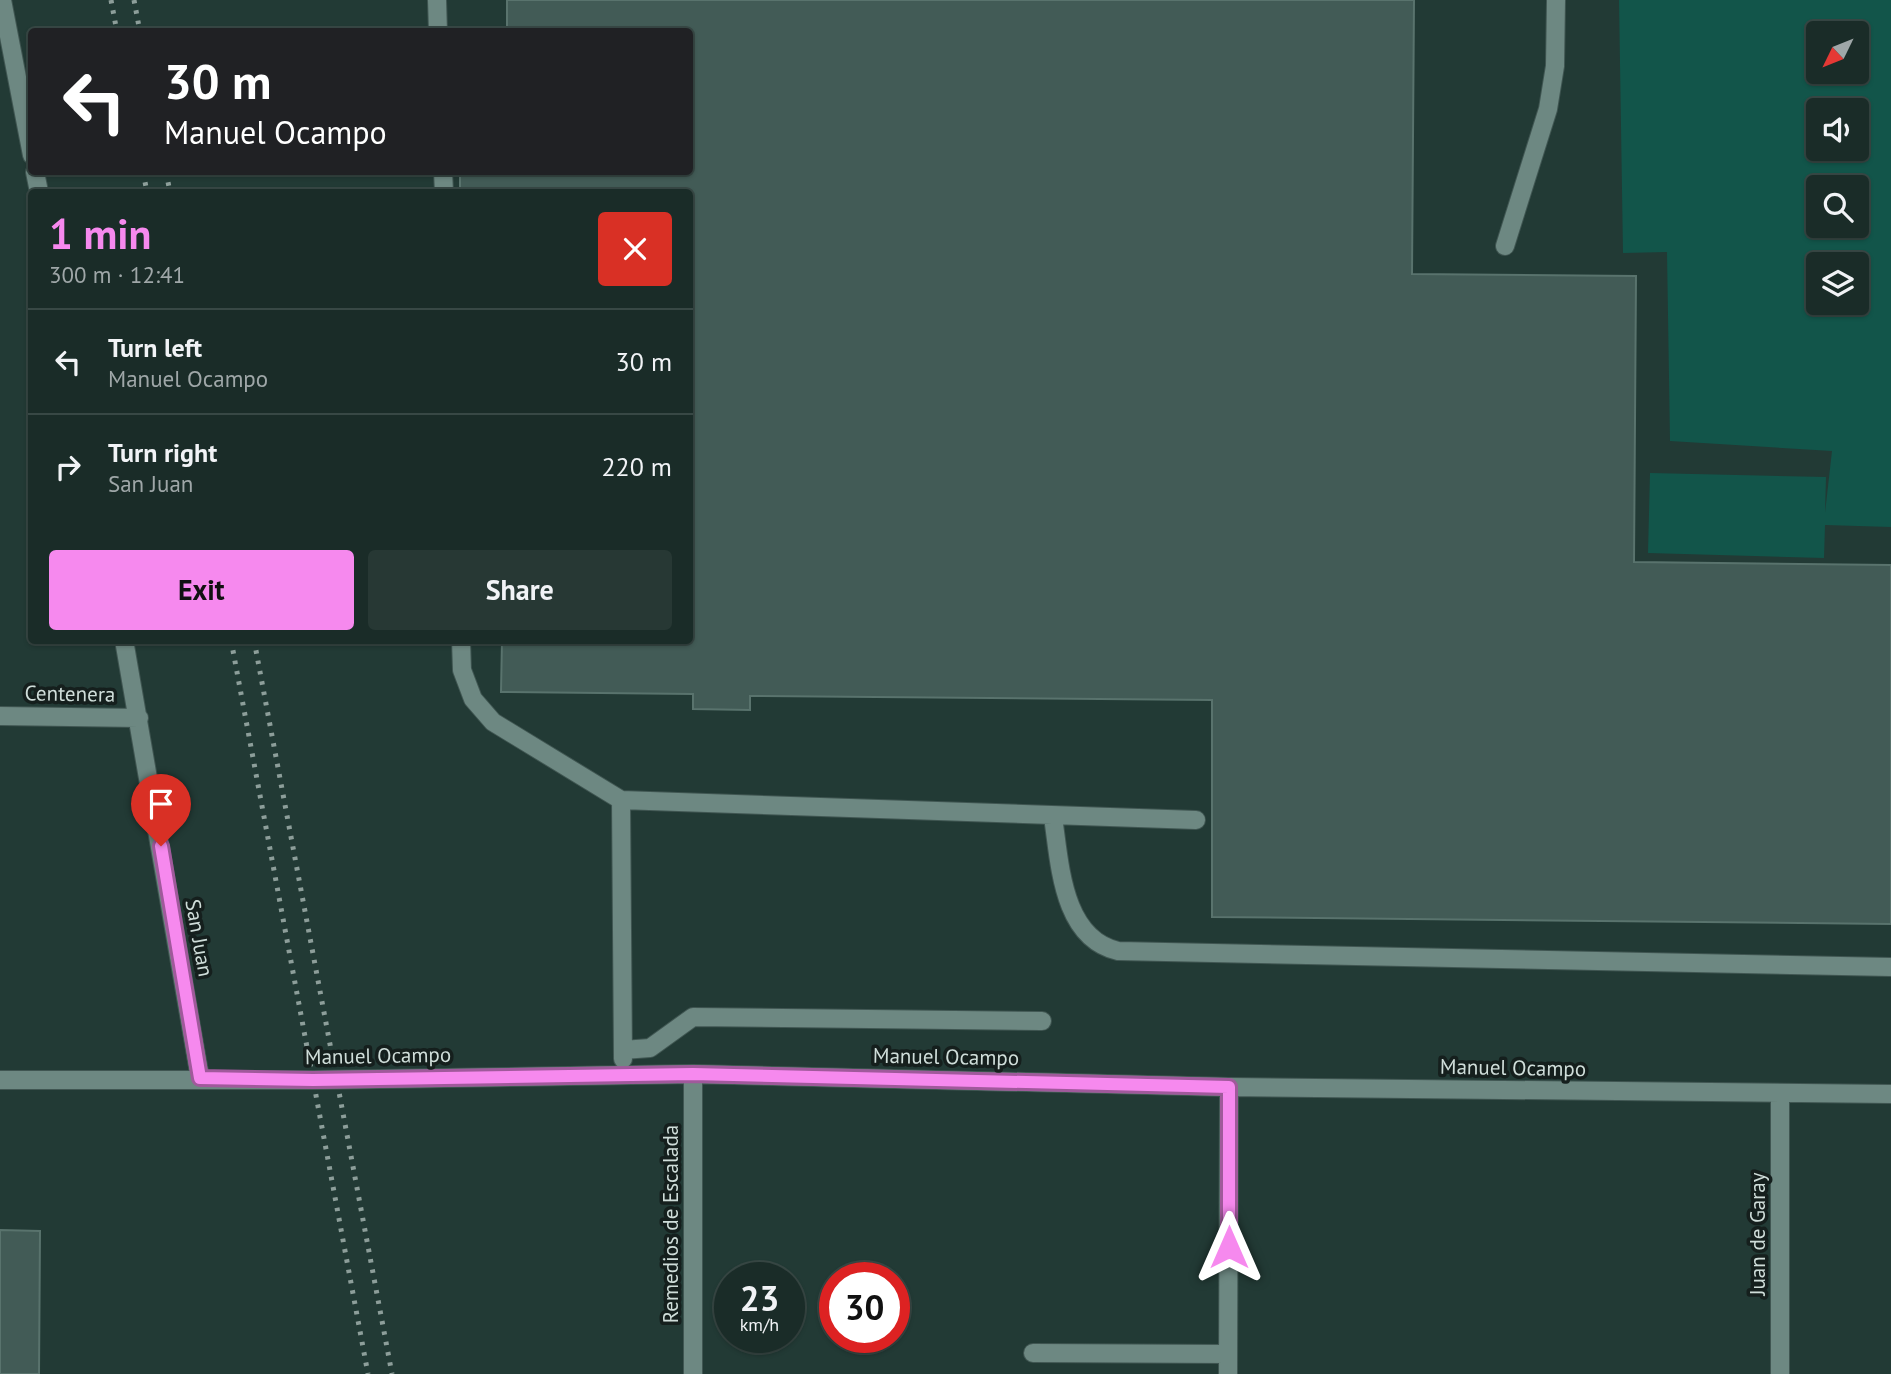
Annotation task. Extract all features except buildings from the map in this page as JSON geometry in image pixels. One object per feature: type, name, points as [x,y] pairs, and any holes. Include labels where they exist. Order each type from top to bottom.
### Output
[{"type":"street","points":[[437,0],[438,28]]},
{"type":"street","points":[[1505,246],[1548,109],[1555,66],[1556,0]]},
{"type":"street","points":[[2,12],[28,136]]},
{"type":"street","name":"San Juan","points":[[125,644],[200,1078]]},
{"type":"street","points":[[461,644],[462,670],[473,699],[493,722],[621,800],[1196,820]]},
{"type":"street","name":"Centenera","points":[[0,716],[139,718]]},
{"type":"street","points":[[621,800],[623,1074]]},
{"type":"street","points":[[1053,817],[1064,890],[1082,928],[1099,946],[1118,951],[1891,967]]},
{"type":"street","points":[[623,1050],[650,1048],[693,1017],[1042,1021]]},
{"type":"street","name":"Manuel Ocampo","points":[[0,1080],[313,1080],[693,1074],[1229,1087],[1891,1094]]},
{"type":"street","name":"Remedios de Escalada","points":[[693,1074],[694,1374]]},
{"type":"street","points":[[1228,1374],[1229,1087]]},
{"type":"street","name":"Juan de Garay","points":[[1780,1094],[1780,1374]]},
{"type":"street","points":[[1032,1353],[1228,1354]]},
{"type":"green space","points":[[1619,0],[1891,0],[1891,527],[1825,525],[1824,558],[1648,553],[1650,473],[1826,477],[1825,513],[1832,451],[1670,441],[1667,252],[1623,253]]},
{"type":"railway","points":[[111,0],[116,28]]},
{"type":"railway","points":[[134,0],[139,28]]},
{"type":"railway","points":[[144,175],[146,189]]},
{"type":"railway","points":[[167,175],[169,189]]},
{"type":"railway","points":[[232,644],[368,1374]]},
{"type":"railway","points":[[255,644],[392,1374]]},
{"type":"route","points":[[161,846],[200,1078],[313,1080],[693,1074],[1229,1087],[1229,1247]]}]
